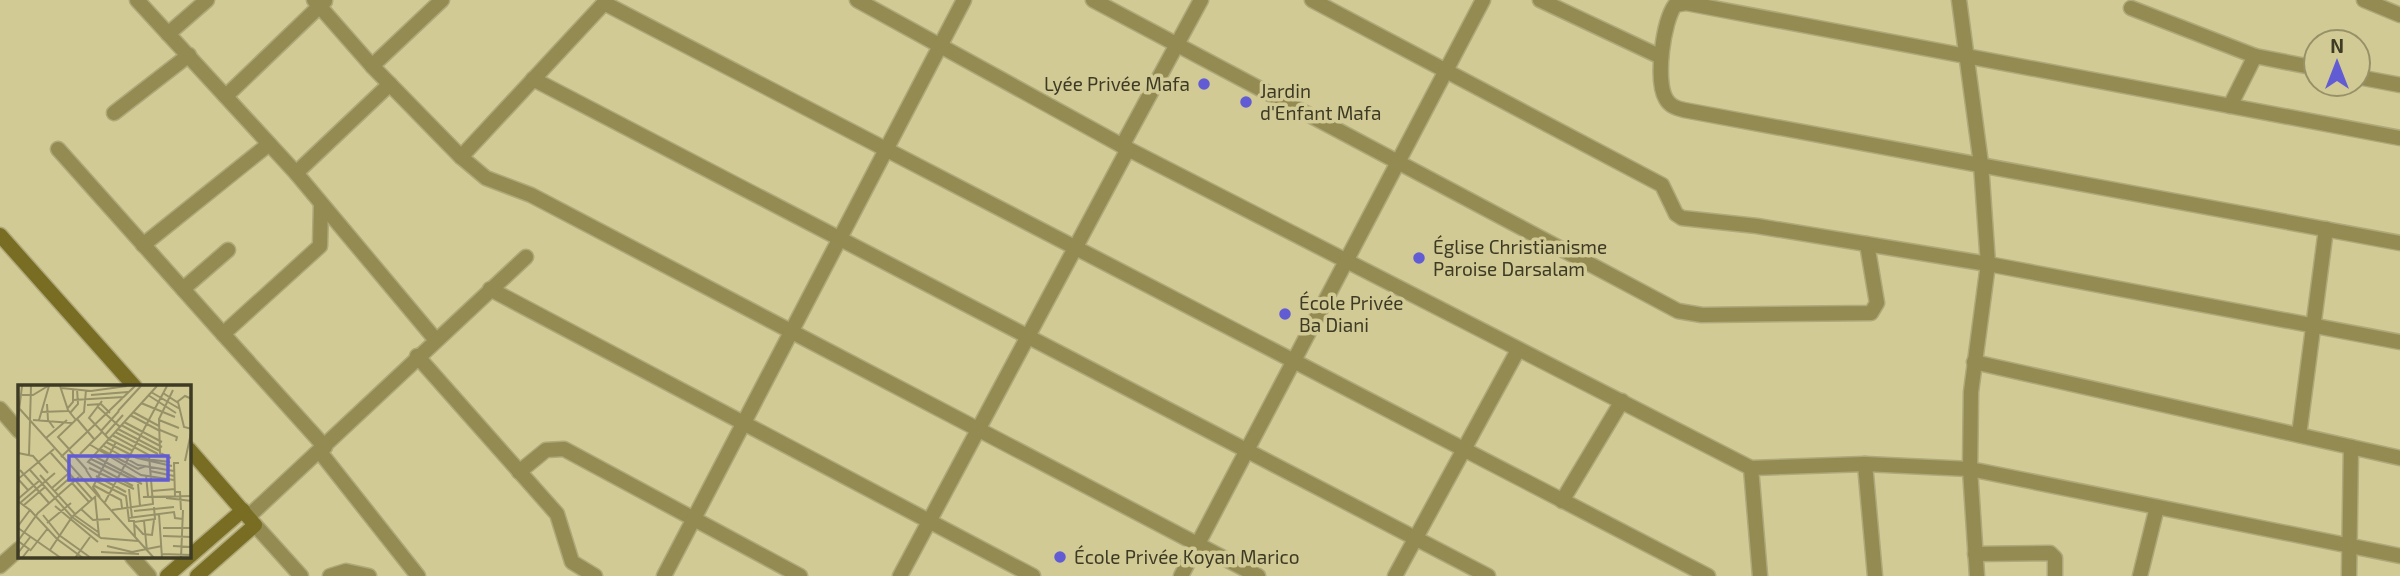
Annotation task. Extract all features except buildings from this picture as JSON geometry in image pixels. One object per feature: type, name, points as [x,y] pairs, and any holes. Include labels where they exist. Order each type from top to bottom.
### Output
[{"type":"street","points":[[137,0],[296,173],[435,339]]},
{"type":"street","points":[[168,34],[207,0]]},
{"type":"street","points":[[372,65],[442,0]]},
{"type":"street","points":[[857,0],[1125,147],[1751,468],[1865,464],[1970,469],[2400,556]]},
{"type":"street","points":[[664,576],[964,0]]},
{"type":"street","points":[[1093,0],[1678,311],[1702,315],[1871,313],[1877,303],[1867,244]]},
{"type":"street","points":[[900,576],[1029,337],[1201,0]]},
{"type":"street","points":[[1311,0],[1662,185],[1676,214],[1682,218],[1988,264],[2400,342]]},
{"type":"street","points":[[1181,576],[1483,0]]},
{"type":"street","points":[[1540,0],[1661,57]]},
{"type":"street","points":[[1959,0],[1982,164],[1988,264],[1974,362],[1970,469],[1977,576]]},
{"type":"street","points":[[2364,0],[2400,15]]},
{"type":"street","points":[[461,157],[606,1],[1708,576]]},
{"type":"street","points":[[226,96],[320,2],[372,65],[461,157],[486,178],[531,195],[1258,576]]},
{"type":"street","points":[[2400,138],[1686,3],[1675,5],[1668,15],[1661,57],[1663,95],[1671,106],[2400,243]]},
{"type":"street","points":[[2131,8],[2255,56],[2302,65]]},
{"type":"street","points":[[114,114],[189,55]]},
{"type":"street","points":[[2230,106],[2255,56]]},
{"type":"street","points":[[533,79],[1488,576]]},
{"type":"street","points":[[2372,80],[2400,85]]},
{"type":"street","points":[[296,173],[390,84]]},
{"type":"street","points":[[143,245],[270,144]]},
{"type":"street","points":[[58,149],[322,449],[418,576]]},
{"type":"street","points":[[223,334],[320,246],[320,203]]},
{"type":"street","points":[[2299,435],[2326,229]]},
{"type":"street","points":[[0,235],[133,385]]},
{"type":"street","points":[[183,289],[228,250]]},
{"type":"street","points":[[197,576],[249,517],[435,339],[526,257]]},
{"type":"street","points":[[490,289],[1033,576]]},
{"type":"street","points":[[1395,576],[1518,350]]},
{"type":"street","points":[[417,356],[557,514],[572,562],[595,576]]},
{"type":"street","points":[[1974,362],[2400,458]]},
{"type":"street","points":[[1562,501],[1622,401]]},
{"type":"street","points":[[3,418],[18,430]]},
{"type":"street","points":[[2349,576],[2351,447]]},
{"type":"street","points":[[520,472],[546,450],[564,449],[800,576]]},
{"type":"street","points":[[191,451],[301,576]]},
{"type":"street","points":[[1865,464],[1875,576]]},
{"type":"street","points":[[1751,468],[1760,576]]},
{"type":"street","points":[[2140,576],[2157,507]]},
{"type":"street","points":[[167,576],[249,517]]},
{"type":"street","points":[[0,566],[18,550]]},
{"type":"street","points":[[1975,554],[2050,553],[2054,558],[2055,576]]},
{"type":"street","points":[[133,558],[149,576]]},
{"type":"street","points":[[330,576],[346,571],[369,576]]},
{"type":"place","name":"Lyée Privée Mafa","points":[[1204,84]]},
{"type":"place","name":"Jardin d'Enfant Mafa","points":[[1246,102]]},
{"type":"place","name":"Église Christianisme Paroise Darsalam","points":[[1419,258]]},
{"type":"place","name":"École Privée Ba Diani","points":[[1285,314]]},
{"type":"place","name":"École Privée Koyan Marico","points":[[1060,557]]}]
